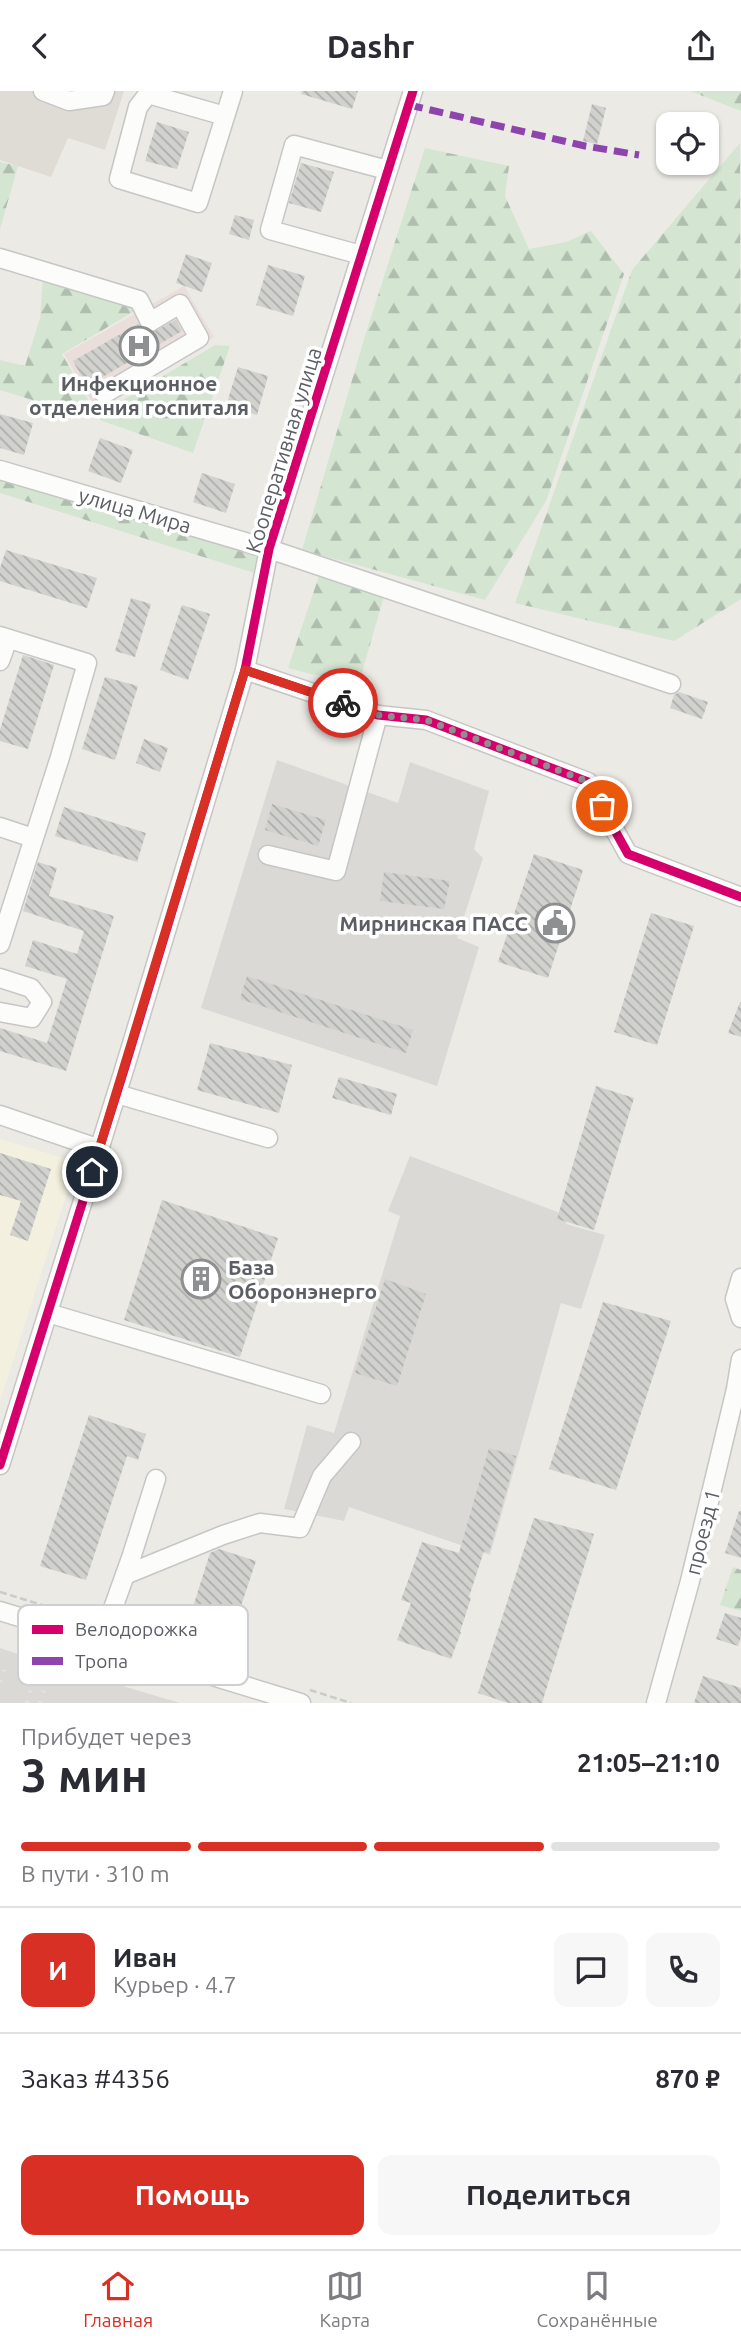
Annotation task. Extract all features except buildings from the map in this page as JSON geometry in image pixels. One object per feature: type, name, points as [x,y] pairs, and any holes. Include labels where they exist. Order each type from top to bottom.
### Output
[{"type":"street","points":[[43,91],[69,101],[103,96],[105,91]]},
{"type":"street","points":[[225,116],[148,94],[138,107],[119,179],[198,203],[233,91]]},
{"type":"street","name":"Кооперативная улица","points":[[0,1465],[117,1094],[245,670],[269,549],[413,91]]},
{"type":"street","points":[[361,255],[270,230],[294,145],[387,170]]},
{"type":"street","points":[[0,258],[139,300],[150,322],[180,304],[200,338],[104,394]]},
{"type":"street","name":"улица Мира","points":[[0,470],[269,549],[671,684]]},
{"type":"street","points":[[0,661],[4,638],[87,663],[0,944]]},
{"type":"street","points":[[245,670],[378,715],[426,720],[589,782],[628,854],[741,897]]},
{"type":"street","points":[[268,855],[336,871],[378,715]]},
{"type":"street","points":[[0,827],[33,838]]},
{"type":"street","points":[[0,978],[32,988],[43,1003],[32,1018],[0,1013]]},
{"type":"street","points":[[117,1094],[268,1138]]},
{"type":"street","points":[[0,1115],[100,1149]]},
{"type":"street","points":[[741,1278],[735,1299],[741,1318]]},
{"type":"street","points":[[48,1313],[321,1394]]},
{"type":"street","name":"проезд 1","points":[[656,1703],[690,1581],[741,1359]]},
{"type":"street","points":[[125,1575],[223,1535],[260,1523],[300,1528],[321,1476],[351,1443]]},
{"type":"street","points":[[114,1605],[156,1479]]},
{"type":"street","points":[[0,1611],[18,1616]]},
{"type":"street","points":[[243,1685],[301,1703]]},
{"type":"shaded area","points":[[0,91],[124,91],[105,150],[68,138],[51,177],[0,160]]},
{"type":"shaded area","name":"Инфекционное отделения госпиталя","points":[[184,286],[214,337],[94,406],[64,354]]},
{"type":"shaded area","points":[[277,760],[398,803],[410,762],[489,791],[474,849],[483,858],[457,938],[479,947],[437,1086],[201,1008]]},
{"type":"shaded area","points":[[0,1139],[77,1162],[0,1401]]},
{"type":"shaded area","points":[[410,1156],[560,1213],[566,1217],[566,1224],[605,1235],[581,1309],[561,1303],[490,1555],[349,1507],[344,1521],[284,1509],[307,1425],[334,1433],[400,1216],[388,1211]]},
{"type":"shaded area","points":[[0,1648],[18,1654],[18,1685],[119,1685],[180,1703],[0,1703]]},
{"type":"green space","points":[[690,91],[741,91],[741,111]]},
{"type":"green space","points":[[740,143],[741,599],[674,641],[515,603],[632,270],[713,175],[719,175],[719,168]]},
{"type":"green space","points":[[425,148],[509,166],[505,196],[529,249],[566,242],[591,231],[624,274],[546,501],[485,600],[302,550],[365,336]]},
{"type":"green space","points":[[0,162],[18,166],[0,229]]},
{"type":"green space","points":[[43,277],[134,305],[133,312],[62,354],[95,412],[91,418],[0,390],[0,360],[25,366],[40,318]]},
{"type":"green space","points":[[215,345],[230,346],[193,453],[100,420],[103,412]]},
{"type":"green space","points":[[0,476],[270,559],[264,576],[0,493]]},
{"type":"green space","points":[[320,573],[385,593],[358,686],[288,668]]},
{"type":"green space","points":[[733,1567],[741,1570],[741,1611],[720,1605]]},
{"type":"railway","points":[[0,1682],[6,1664]]},
{"type":"railway","points":[[27,1703],[32,1685]]},
{"type":"railway","points":[[40,1703],[46,1685]]},
{"type":"marked path","points":[[409,105],[585,146],[639,155]]},
{"type":"cycle path","points":[[0,1465],[124,1070],[245,670],[269,549],[413,91]]},
{"type":"cycle path","points":[[245,670],[378,715],[426,720],[588,782],[628,854],[741,897]]},
{"type":"way so far","points":[[343,703],[378,715],[426,720],[589,782],[602,806]]},
{"type":"place","name":"Инфекционное отделения госпиталя","points":[[139,346]]},
{"type":"place","name":"Мирнинская ПАСС","points":[[555,923]]},
{"type":"place","name":"База Оборонэнерго","points":[[201,1279]]},
{"type":"route","points":[[92,1172],[245,670],[343,703]]}]
